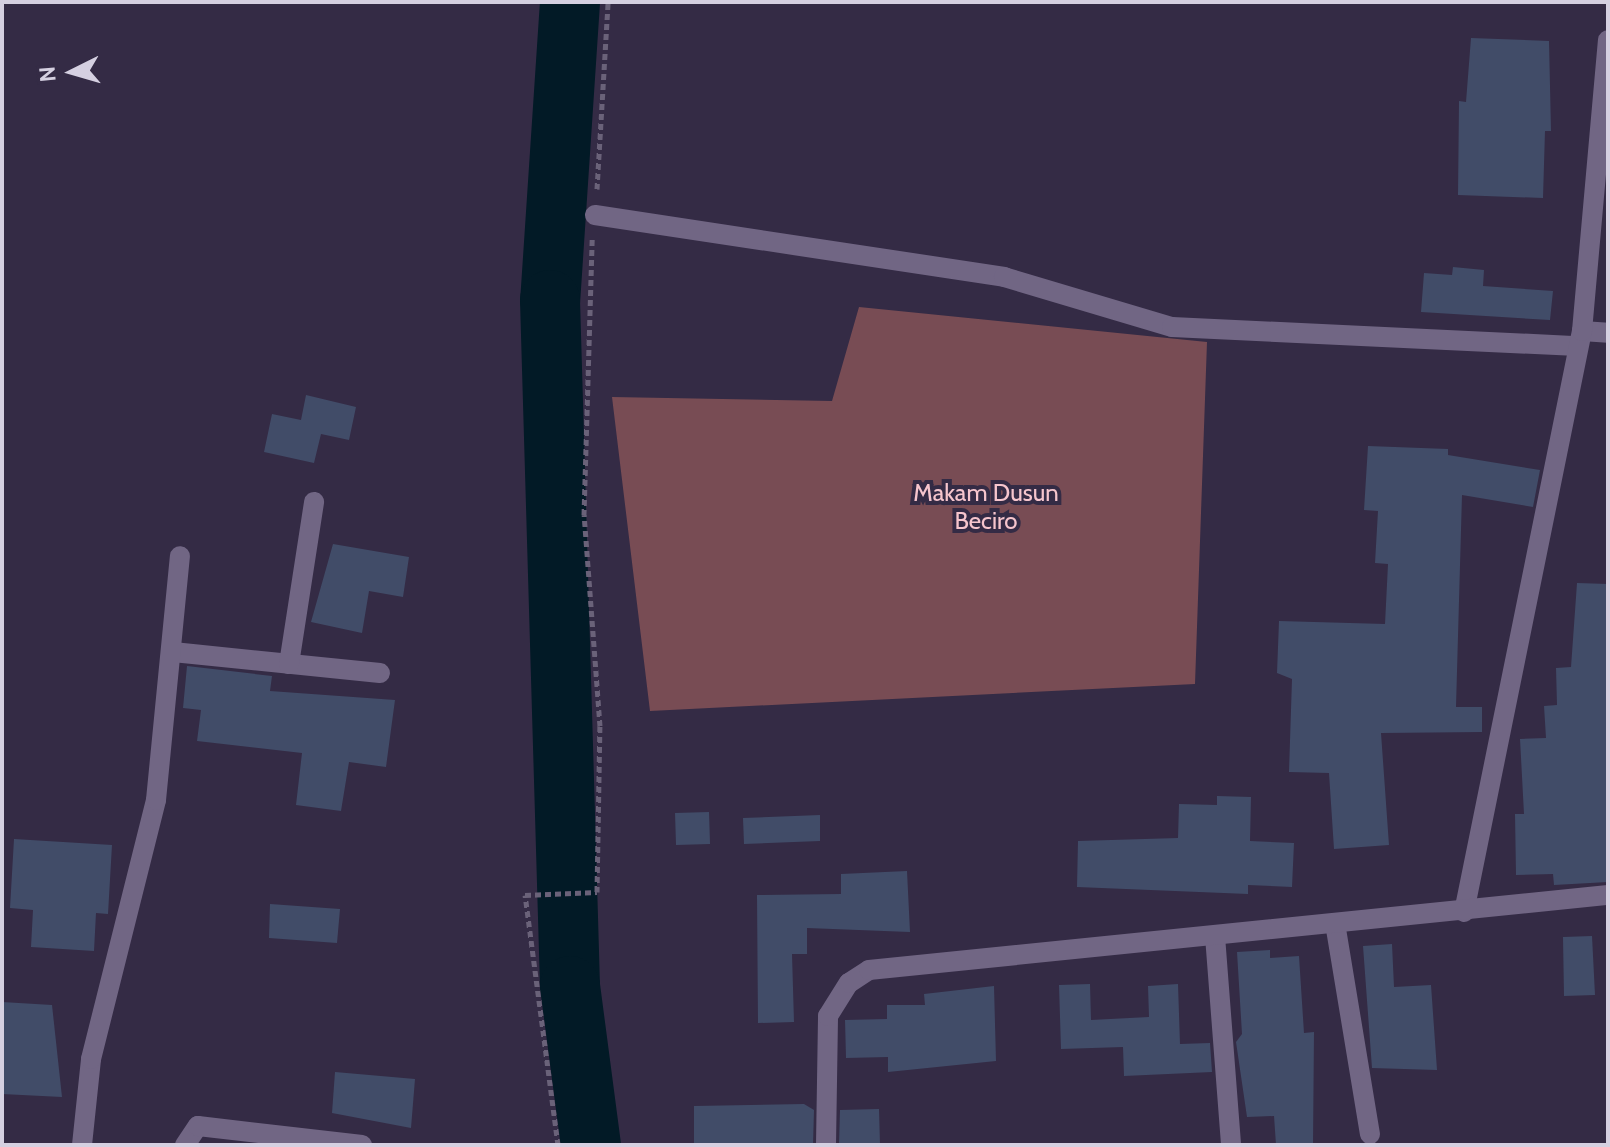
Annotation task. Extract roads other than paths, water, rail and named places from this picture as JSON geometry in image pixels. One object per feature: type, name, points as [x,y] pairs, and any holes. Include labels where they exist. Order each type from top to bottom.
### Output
[{"type":"street","points":[[1464,912],[1580,338],[1608,40]]},
{"type":"street","points":[[595,215],[1004,277],[1172,327],[1580,338],[1608,333]]},
{"type":"street","points":[[289,664],[314,502]]},
{"type":"street","points":[[82,1145],[91,1059],[156,800],[173,652],[180,556]]},
{"type":"street","points":[[173,652],[380,673]]},
{"type":"street","points":[[826,1145],[828,1016],[849,983],[869,970],[1608,895]]},
{"type":"street","points":[[1335,923],[1370,1134]]},
{"type":"street","points":[[1215,936],[1231,1145]]},
{"type":"street","points":[[185,1145],[189,1132],[206,1126],[362,1145]]},
{"type":"waterway","points":[[570,2],[550,300],[570,986],[591,1145]]},
{"type":"park label","name":"Makam Dusun Beciro","points":[[986,507]]}]
